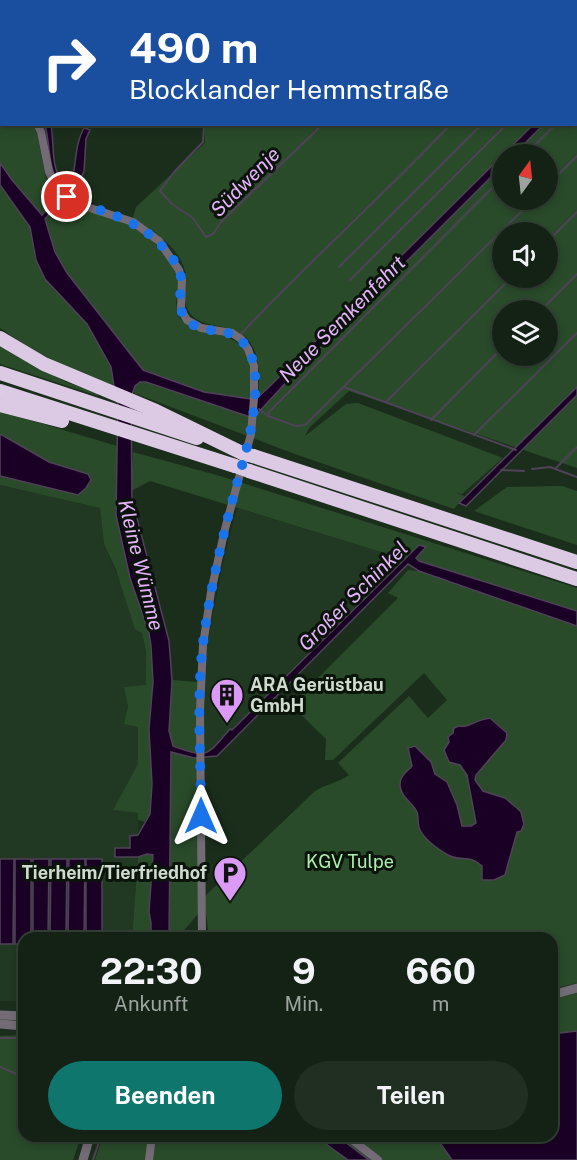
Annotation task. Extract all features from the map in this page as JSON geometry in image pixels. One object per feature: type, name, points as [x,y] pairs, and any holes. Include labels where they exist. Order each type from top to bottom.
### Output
[{"type":"highway","points":[[0,338],[31,358],[99,388],[154,417],[244,453],[577,562]]},
{"type":"highway","points":[[0,373],[95,404],[154,417]]},
{"type":"highway","points":[[0,391],[99,428]]},
{"type":"highway","points":[[0,405],[157,443],[235,466],[577,579]]},
{"type":"street","points":[[38,126],[49,172],[58,190],[90,208],[134,222],[159,241],[179,270],[182,280],[181,310],[187,320],[201,328],[225,331],[241,339],[248,349],[254,366],[254,416],[251,434],[225,529],[204,635],[200,711],[202,932]]},
{"type":"street","points":[[558,993],[577,988]]},
{"type":"street","points":[[0,1016],[18,1016]]},
{"type":"street","points":[[0,1024],[18,1026]]},
{"type":"street","points":[[83,1160],[88,1142]]},
{"type":"street","points":[[149,1160],[151,1142]]},
{"type":"street","points":[[355,1142],[378,1160]]},
{"type":"shaded area","points":[[0,485],[100,508],[104,544],[142,633],[146,651],[146,685],[125,688],[128,706],[124,724],[138,726],[138,764],[114,810],[139,813],[138,835],[133,836],[130,848],[115,848],[115,857],[138,857],[132,932],[18,932],[18,1001],[0,1001]]},
{"type":"shaded area","points":[[237,508],[404,559],[232,730],[230,729],[213,750],[203,753],[207,644]]},
{"type":"green space","points":[[0,126],[33,126],[46,178],[55,192],[127,223],[151,239],[176,269],[179,284],[176,302],[178,316],[195,330],[230,339],[245,351],[250,368],[251,399],[204,392],[143,370],[67,273],[55,252],[45,219],[0,163]]},
{"type":"green space","points":[[204,126],[577,126],[577,468],[349,391],[309,428],[305,436],[346,404],[358,403],[503,458],[462,494],[455,492],[464,496],[454,509],[292,453],[134,393],[135,386],[140,382],[146,382],[250,417],[258,412],[259,371],[254,349],[247,338],[237,332],[194,318],[188,310],[185,299],[186,278],[180,258],[167,242],[133,218],[136,207],[205,143]]},
{"type":"green space","points":[[0,185],[30,227],[36,260],[45,279],[87,324],[98,341],[111,367],[114,386],[55,361],[0,328]]},
{"type":"green space","points":[[0,346],[66,382],[98,393],[98,396],[0,364]]},
{"type":"green space","points":[[0,411],[117,446],[116,515],[130,578],[149,633],[151,646],[153,682],[149,729],[152,784],[150,814],[146,822],[138,820],[138,813],[113,810],[138,764],[138,727],[124,724],[128,706],[124,687],[146,685],[146,651],[142,633],[135,629],[116,570],[104,544],[100,508],[0,485],[0,476],[78,495],[86,488],[90,480],[88,474],[49,462],[0,434]]},
{"type":"green space","points":[[133,452],[220,476],[577,588],[577,611],[419,561],[415,558],[426,547],[419,545],[404,559],[150,481],[131,491]]},
{"type":"green space","points":[[562,486],[577,491],[577,545],[474,511],[507,487]]},
{"type":"green space","name":"KGV Tulpe","points":[[408,570],[418,571],[577,626],[577,983],[558,988],[558,932],[208,932],[204,897],[314,792],[349,775],[338,763],[409,696],[428,718],[447,700],[424,673],[333,760],[325,760],[326,739],[291,705],[398,598],[388,593]]},
{"type":"green space","points":[[172,680],[198,682],[197,753],[172,746],[169,731]]},
{"type":"green space","points":[[170,752],[197,758],[198,914],[183,932],[169,932]]},
{"type":"green space","points":[[153,855],[149,912],[151,932],[132,932],[138,857]]},
{"type":"green space","points":[[577,993],[577,1031],[558,1033],[558,998]]},
{"type":"green space","points":[[18,1035],[18,1142],[79,1142],[73,1160],[0,1160],[0,1036]]},
{"type":"green space","points":[[101,1142],[323,1142],[348,1160],[95,1160]]},
{"type":"green space","points":[[345,1142],[439,1142],[452,1160],[369,1160]]},
{"type":"water","points":[[45,126],[51,126],[57,174],[67,187],[73,174],[80,136],[84,128],[90,130],[86,139],[84,171],[77,186],[69,194],[66,193],[45,219],[55,252],[67,273],[143,370],[204,392],[251,399],[258,397],[268,388],[492,166],[492,176],[291,377],[257,414],[250,417],[146,382],[140,382],[135,386],[131,397],[132,499],[169,641],[172,680],[169,731],[173,746],[194,753],[211,750],[419,545],[426,547],[416,558],[419,561],[577,611],[577,626],[419,571],[408,564],[217,756],[194,758],[171,752],[169,932],[151,932],[149,912],[153,855],[115,857],[115,848],[130,848],[130,836],[138,835],[150,814],[152,784],[149,729],[153,682],[149,633],[130,578],[116,515],[118,392],[114,386],[111,367],[87,324],[45,279],[36,260],[30,227],[0,185],[0,163],[42,215],[64,190],[55,175]]},
{"type":"water","points":[[532,126],[542,126],[524,144],[514,144]]},
{"type":"water","points":[[577,387],[577,395],[466,506],[459,503]]},
{"type":"water","points":[[0,434],[49,462],[88,474],[91,480],[78,495],[0,476]]},
{"type":"water","points":[[490,718],[507,733],[506,740],[476,775],[475,780],[483,791],[505,798],[518,809],[524,824],[521,831],[517,832],[505,875],[494,880],[482,880],[482,866],[478,862],[448,855],[422,834],[417,812],[402,793],[400,782],[402,776],[412,766],[408,748],[415,746],[431,762],[435,774],[447,782],[457,805],[462,826],[471,826],[476,823],[467,775],[460,765],[449,762],[444,750],[454,728]]},
{"type":"water","points":[[0,859],[14,859],[13,944],[0,944]]},
{"type":"water","points":[[15,859],[31,859],[31,932],[18,932],[18,944],[15,944]]},
{"type":"water","points":[[33,859],[49,859],[48,932],[33,932]]},
{"type":"water","points":[[51,859],[67,859],[66,932],[50,932]]},
{"type":"water","points":[[69,859],[85,859],[84,932],[68,932]]},
{"type":"water","points":[[86,859],[102,859],[102,932],[86,932]]},
{"type":"water","points":[[577,1031],[577,1160],[452,1160],[439,1142],[558,1142],[558,1033]]},
{"type":"water","points":[[323,1142],[345,1142],[369,1160],[348,1160]]},
{"type":"waterway","name":"Südwenje","points":[[204,126],[203,142],[175,171],[160,191],[172,204],[193,218],[206,237],[213,234],[221,222],[321,126]]},
{"type":"waterway","points":[[241,334],[449,126]]},
{"type":"waterway","points":[[339,267],[480,126]]},
{"type":"waterway","name":"Neue Semkenfahrt","points":[[350,280],[505,126]]},
{"type":"waterway","points":[[536,144],[554,126]]},
{"type":"waterway","points":[[558,175],[577,156]]},
{"type":"waterway","name":"Neue Semkenfahrt","points":[[492,188],[269,412],[268,416],[296,426],[305,425],[523,210]]},
{"type":"waterway","points":[[558,231],[577,212]]},
{"type":"waterway","points":[[551,300],[577,274]]},
{"type":"waterway","points":[[386,402],[501,288]]},
{"type":"waterway","points":[[474,435],[577,333]]},
{"type":"waterway","points":[[431,420],[492,358]]},
{"type":"waterway","points":[[344,387],[516,450]]},
{"type":"waterway","points":[[259,409],[268,416]]},
{"type":"waterway","points":[[556,468],[577,447]]},
{"type":"waterway","points":[[532,469],[550,467],[577,477]]},
{"type":"waterway","points":[[501,470],[524,471]]},
{"type":"waterway","points":[[0,1038],[18,1038]]},
{"type":"waterway","points":[[0,1067],[18,1074]]},
{"type":"waterway","points":[[93,1160],[99,1142]]},
{"type":"place","name":"ARA Gerüstbau GmbH","points":[[227,724]]},
{"type":"place","name":"Tierheim/Tierfriedhof","points":[[230,902]]},
{"type":"route","points":[[67,197],[90,208],[134,222],[159,241],[175,261],[179,270],[182,280],[181,310],[187,320],[201,328],[232,333],[241,339],[252,356],[254,416],[251,434],[225,529],[211,592],[203,645],[200,711],[201,816]]},
{"type":"water label","name":"Kleine Wümme","points":[[141,565]]},
{"type":"water label","name":"Großer Schinkel","points":[[353,596]]}]
